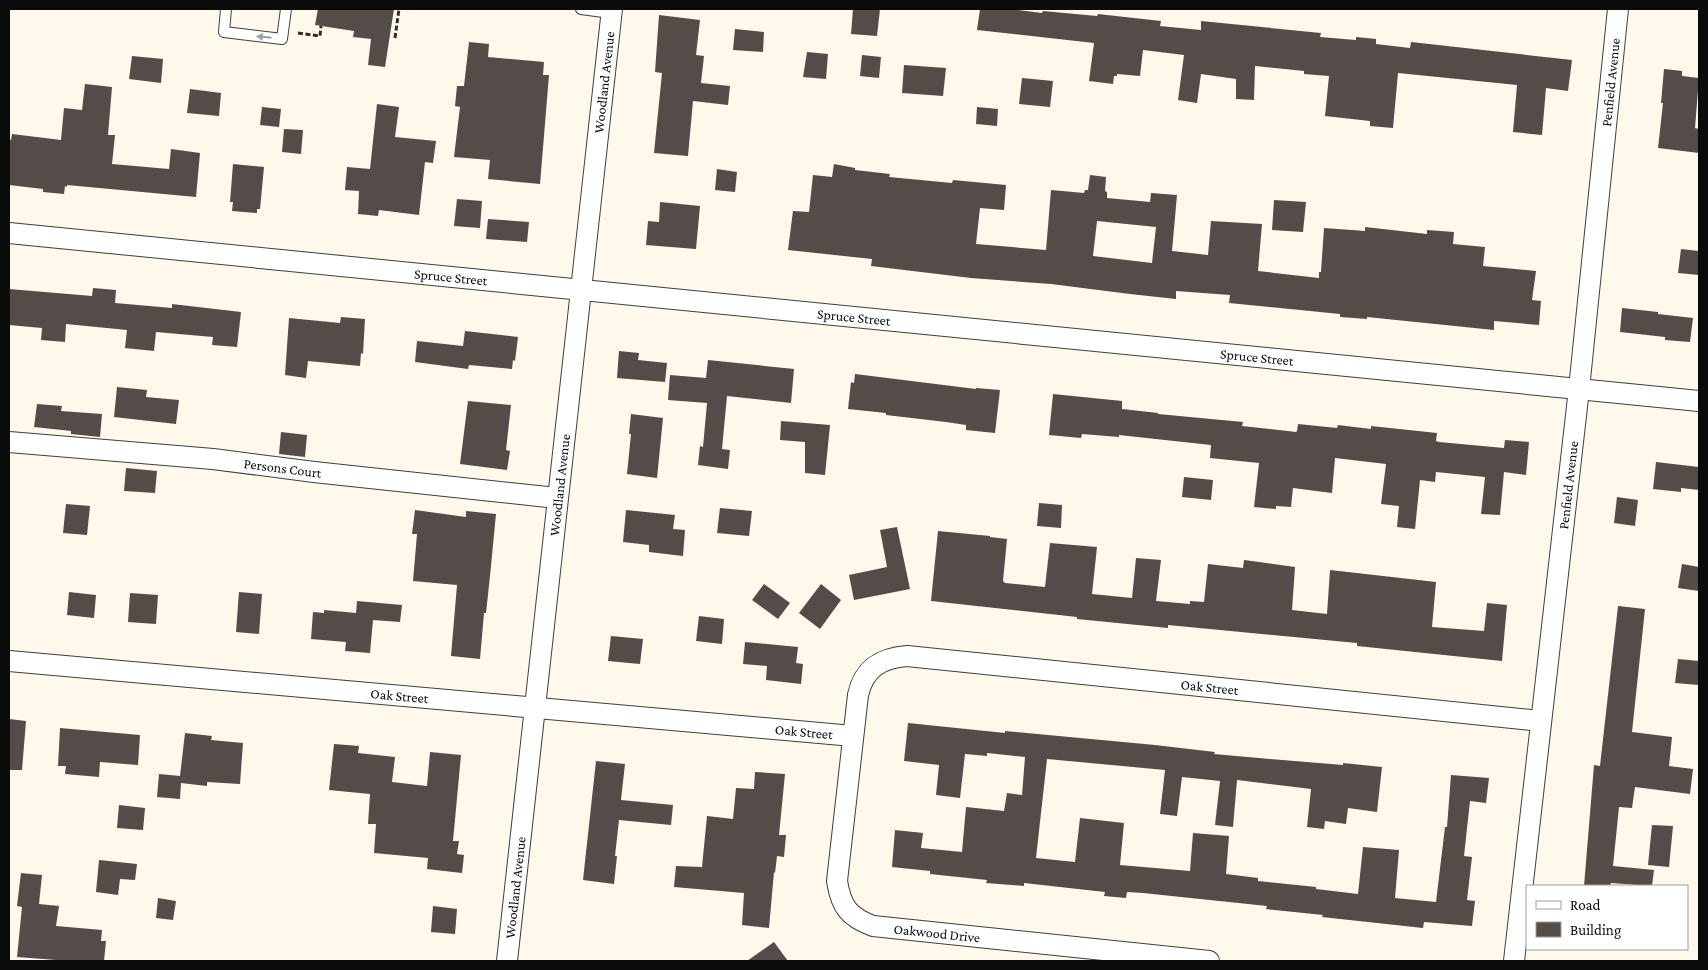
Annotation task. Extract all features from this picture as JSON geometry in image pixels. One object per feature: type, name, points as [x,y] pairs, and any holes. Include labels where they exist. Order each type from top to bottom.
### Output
[{"type":"street","name":"Penfield Avenue","points":[[1514,961],[1579,389],[1618,9]]},
{"type":"street","name":"Woodland Avenue","points":[[507,961],[611,11]]},
{"type":"street","name":"Spruce Street","points":[[9,233],[1699,401]]},
{"type":"street","name":"Persons Court","points":[[9,442],[213,459],[324,474],[557,498]]},
{"type":"street","name":"Oak Street","points":[[9,661],[854,736],[860,688],[866,674],[877,663],[892,657],[907,656],[1541,721]]},
{"type":"street","name":"Oakwood Drive","points":[[854,736],[837,881],[839,897],[847,910],[858,921],[873,926],[1209,961]]},
{"type":"lane","points":[[226,9],[224,32],[282,39],[286,9]]},
{"type":"lane","points":[[581,9],[611,11]]},
{"type":"path","points":[[394,38],[399,9]]},
{"type":"path","points":[[310,34],[320,36],[321,26]]},
{"type":"building","points":[[318,9],[394,9],[385,67],[368,65],[371,39],[353,37],[354,31],[315,25]]},
{"type":"building","points":[[853,9],[880,9],[877,36],[851,34]]},
{"type":"building","points":[[980,9],[1009,9],[1042,13],[1043,11],[1097,16],[1098,14],[1161,21],[1160,26],[1201,30],[1201,21],[1321,33],[1320,37],[1356,40],[1356,37],[1376,39],[1376,44],[1410,48],[1411,42],[1572,60],[1568,91],[1546,88],[1542,135],[1513,132],[1517,85],[1398,73],[1393,128],[1370,126],[1370,121],[1325,116],[1329,76],[1304,74],[1304,71],[1255,66],[1254,100],[1236,99],[1236,79],[1201,74],[1197,103],[1178,100],[1184,55],[1143,50],[1140,76],[1117,74],[1117,76],[1114,76],[1113,84],[1089,81],[1094,43],[977,30]]},
{"type":"building","points":[[659,15],[700,20],[696,55],[704,56],[701,83],[730,86],[728,105],[693,101],[688,156],[654,153],[662,73],[655,72]]},
{"type":"building","points":[[735,29],[764,32],[763,52],[733,50]]},
{"type":"building","points":[[469,42],[489,44],[488,57],[544,62],[543,75],[549,75],[540,184],[488,179],[490,160],[454,157],[460,107],[455,106],[457,86],[464,86]]},
{"type":"building","points":[[807,52],[828,54],[826,79],[803,77]]},
{"type":"building","points":[[862,55],[881,57],[879,78],[860,76]]},
{"type":"building","points":[[132,56],[163,59],[161,83],[129,79]]},
{"type":"building","points":[[904,65],[946,68],[943,96],[902,93]]},
{"type":"building","points":[[1664,69],[1682,71],[1682,76],[1699,78],[1695,128],[1699,129],[1699,153],[1658,148],[1663,103],[1661,103]]},
{"type":"building","points":[[1022,78],[1053,81],[1050,107],[1019,104]]},
{"type":"building","points":[[85,84],[112,87],[108,135],[115,135],[112,164],[169,169],[171,149],[200,153],[196,197],[67,185],[67,187],[65,186],[64,194],[43,192],[43,189],[9,185],[9,140],[11,140],[12,134],[61,140],[64,108],[82,110]]},
{"type":"building","points":[[190,89],[221,93],[219,116],[187,113]]},
{"type":"building","points":[[377,104],[399,107],[395,137],[436,141],[433,163],[425,162],[419,215],[379,210],[378,216],[358,214],[359,191],[345,190],[347,167],[370,169]]},
{"type":"building","points":[[262,107],[281,109],[279,127],[260,125]]},
{"type":"building","points":[[977,107],[998,109],[997,126],[976,124]]},
{"type":"building","points":[[284,129],[303,130],[301,154],[282,152]]},
{"type":"building","points":[[233,164],[264,167],[260,209],[257,209],[257,213],[232,211],[233,202],[230,202]]},
{"type":"building","points":[[834,164],[855,168],[855,170],[890,174],[889,177],[952,183],[953,180],[1006,185],[1004,210],[980,208],[976,244],[1046,250],[1051,190],[1084,193],[1085,190],[1088,190],[1090,175],[1106,177],[1105,191],[1107,192],[1107,198],[1150,202],[1151,193],[1177,195],[1172,251],[1208,255],[1211,221],[1262,224],[1258,271],[1319,278],[1324,228],[1365,231],[1365,227],[1427,234],[1427,230],[1454,232],[1453,244],[1485,247],[1483,266],[1536,271],[1532,300],[1541,301],[1539,325],[1494,321],[1494,330],[1367,317],[1367,319],[1340,317],[1340,314],[1229,303],[1230,295],[1176,291],[1176,299],[871,266],[872,259],[788,250],[793,211],[809,212],[813,175],[832,177]],"holes":[[[1097,221],[1156,227],[1152,263],[1093,256]]]},
{"type":"building","points":[[717,169],[737,172],[735,192],[715,190]]},
{"type":"building","points":[[457,199],[482,201],[480,228],[454,226]]},
{"type":"building","points":[[1274,200],[1306,202],[1303,232],[1272,230]]},
{"type":"building","points":[[660,202],[700,206],[696,249],[646,245],[648,221],[659,222]]},
{"type":"building","points":[[488,219],[529,222],[527,242],[486,239]]},
{"type":"building","points":[[1681,249],[1699,251],[1699,275],[1678,273]]},
{"type":"building","points":[[93,288],[116,290],[115,303],[172,308],[172,304],[241,312],[237,347],[212,345],[213,337],[156,332],[154,351],[125,348],[127,330],[66,324],[65,342],[41,340],[42,328],[9,325],[9,289],[92,296]]},
{"type":"building","points":[[1622,308],[1693,318],[1690,342],[1665,340],[1665,337],[1620,332]]},
{"type":"building","points":[[341,317],[365,319],[363,354],[361,353],[360,366],[308,361],[306,378],[285,375],[289,318],[340,323]]},
{"type":"building","points":[[465,331],[518,337],[512,369],[469,365],[468,369],[415,362],[417,341],[463,346]]},
{"type":"building","points":[[619,351],[639,353],[638,360],[667,363],[665,382],[617,378]]},
{"type":"building","points":[[708,360],[794,369],[791,403],[727,396],[722,449],[730,450],[728,469],[698,465],[700,446],[703,447],[707,403],[668,400],[670,375],[706,378]]},
{"type":"building","points":[[855,374],[976,389],[1000,390],[995,433],[966,430],[966,425],[848,409],[851,382],[854,383]]},
{"type":"building","points":[[117,387],[147,390],[146,397],[179,400],[176,424],[114,417]]},
{"type":"building","points":[[1053,394],[1122,401],[1122,409],[1243,422],[1242,426],[1296,432],[1298,424],[1337,428],[1338,425],[1371,429],[1371,426],[1437,433],[1436,441],[1439,442],[1504,448],[1505,440],[1529,442],[1526,475],[1504,472],[1500,515],[1481,514],[1485,477],[1436,472],[1435,482],[1420,480],[1415,529],[1397,527],[1399,506],[1381,504],[1386,464],[1335,458],[1332,493],[1293,488],[1291,507],[1276,506],[1276,509],[1254,507],[1259,463],[1210,458],[1211,445],[1119,435],[1119,437],[1082,434],[1081,438],[1049,435]]},
{"type":"building","points":[[468,401],[511,405],[506,450],[510,451],[507,470],[460,464]]},
{"type":"building","points":[[37,404],[62,406],[61,411],[102,414],[100,437],[71,434],[71,431],[34,427]]},
{"type":"building","points":[[631,414],[663,418],[657,478],[627,474]]},
{"type":"building","points":[[781,421],[830,425],[825,475],[805,473],[805,442],[780,440]]},
{"type":"building","points":[[281,432],[307,435],[305,457],[279,454]]},
{"type":"building","points":[[1656,462],[1699,467],[1699,490],[1681,488],[1681,492],[1653,489]]},
{"type":"building","points":[[126,468],[157,471],[155,493],[124,491]]},
{"type":"building","points":[[1184,477],[1213,480],[1211,500],[1182,497]]},
{"type":"building","points":[[1617,497],[1638,500],[1635,526],[1614,523]]},
{"type":"building","points":[[1039,503],[1062,505],[1061,528],[1037,526]]},
{"type":"building","points":[[66,504],[90,506],[87,535],[63,533]]},
{"type":"building","points":[[720,508],[752,511],[749,536],[717,533]]},
{"type":"building","points":[[415,510],[466,517],[466,511],[496,514],[480,659],[451,656],[457,585],[413,581],[417,534],[412,534]]},
{"type":"building","points":[[626,510],[675,515],[673,529],[685,530],[683,556],[649,552],[649,545],[623,542]]},
{"type":"building","points":[[897,527],[910,589],[854,600],[849,575],[887,567],[880,530]]},
{"type":"building","points":[[938,531],[1007,539],[1003,581],[1005,583],[1045,587],[1050,543],[1097,547],[1092,594],[1132,598],[1136,558],[1161,560],[1156,601],[1190,604],[1190,601],[1204,602],[1208,564],[1243,568],[1244,560],[1295,567],[1292,610],[1327,614],[1330,570],[1436,582],[1432,627],[1484,631],[1487,603],[1507,605],[1502,661],[1357,646],[1357,643],[1168,625],[1168,628],[931,601]]},
{"type":"building","points":[[1682,564],[1699,567],[1699,591],[1678,588]]},
{"type":"building","points":[[764,584],[790,603],[778,619],[752,600]]},
{"type":"building","points":[[821,584],[841,600],[820,629],[799,613]]},
{"type":"building","points":[[69,592],[96,595],[94,618],[67,615]]},
{"type":"building","points":[[239,592],[262,594],[259,634],[236,632]]},
{"type":"building","points":[[130,593],[158,595],[156,624],[128,622]]},
{"type":"building","points":[[357,601],[402,605],[400,622],[373,620],[370,653],[345,651],[346,642],[311,639],[313,612],[324,613],[324,610],[356,613]]},
{"type":"building","points":[[1618,606],[1645,609],[1632,732],[1672,737],[1669,766],[1693,769],[1690,794],[1635,787],[1632,808],[1619,807],[1613,866],[1654,870],[1652,885],[1611,883],[1610,885],[1584,885],[1594,765],[1600,766]]},
{"type":"building","points":[[699,616],[724,619],[722,644],[696,641]]},
{"type":"building","points":[[611,636],[643,639],[640,664],[608,661]]},
{"type":"building","points":[[745,642],[798,647],[796,663],[803,664],[801,684],[766,680],[767,666],[743,664]]},
{"type":"building","points":[[1678,659],[1699,661],[1699,685],[1675,683]]},
{"type":"building","points":[[9,719],[26,721],[22,770],[9,770]]},
{"type":"building","points":[[908,723],[1155,745],[1215,752],[1214,754],[1382,767],[1377,812],[1348,808],[1346,824],[1325,821],[1324,829],[1307,827],[1311,789],[1237,780],[1233,827],[1215,825],[1220,781],[1182,777],[1177,816],[1160,814],[1165,770],[1047,759],[1036,858],[1075,862],[1080,818],[1124,823],[1120,865],[1190,871],[1193,833],[1229,836],[1226,874],[1258,878],[1258,881],[1316,887],[1316,889],[1358,894],[1363,847],[1399,850],[1395,898],[1436,902],[1445,827],[1447,827],[1451,775],[1489,778],[1486,803],[1470,801],[1464,856],[1472,857],[1467,900],[1475,901],[1472,926],[1424,922],[1423,928],[1322,917],[1323,915],[1266,909],[1267,906],[1143,893],[1127,892],[1126,898],[1104,896],[1105,892],[1024,883],[1024,886],[986,883],[987,880],[930,874],[930,871],[892,867],[895,830],[923,833],[921,848],[962,852],[966,807],[1004,811],[1007,793],[1022,795],[1025,757],[987,753],[987,756],[965,754],[960,798],[936,795],[939,765],[904,761]]},
{"type":"building","points":[[60,728],[140,735],[138,765],[100,762],[99,777],[65,774],[66,766],[58,766]]},
{"type":"building","points":[[185,733],[212,736],[211,740],[243,743],[240,784],[207,782],[207,786],[181,783],[180,799],[157,797],[159,774],[180,776]]},
{"type":"building","points":[[334,744],[359,746],[358,753],[395,757],[392,782],[427,786],[430,752],[461,755],[453,841],[459,841],[457,854],[464,855],[462,873],[427,869],[428,858],[374,853],[376,824],[368,824],[370,794],[329,790]]},
{"type":"building","points":[[596,761],[625,764],[621,800],[673,805],[671,825],[619,820],[614,884],[583,880]]},
{"type":"building","points":[[755,772],[785,774],[779,835],[786,835],[784,857],[777,856],[769,928],[742,925],[744,893],[674,887],[676,866],[702,867],[707,816],[733,819],[736,788],[754,789]]},
{"type":"building","points":[[119,805],[145,808],[143,830],[117,828]]},
{"type":"building","points":[[1652,825],[1673,826],[1669,867],[1648,865]]},
{"type":"building","points":[[99,860],[137,864],[135,880],[120,879],[118,895],[96,892]]},
{"type":"building","points":[[21,873],[42,875],[39,904],[59,906],[56,926],[102,930],[101,941],[106,941],[104,961],[69,961],[17,957],[22,907],[17,906]]},
{"type":"building","points":[[158,898],[176,901],[173,920],[156,918]]},
{"type":"building","points":[[433,906],[457,909],[455,934],[431,932]]},
{"type":"building","points":[[774,942],[788,961],[747,961]]}]
